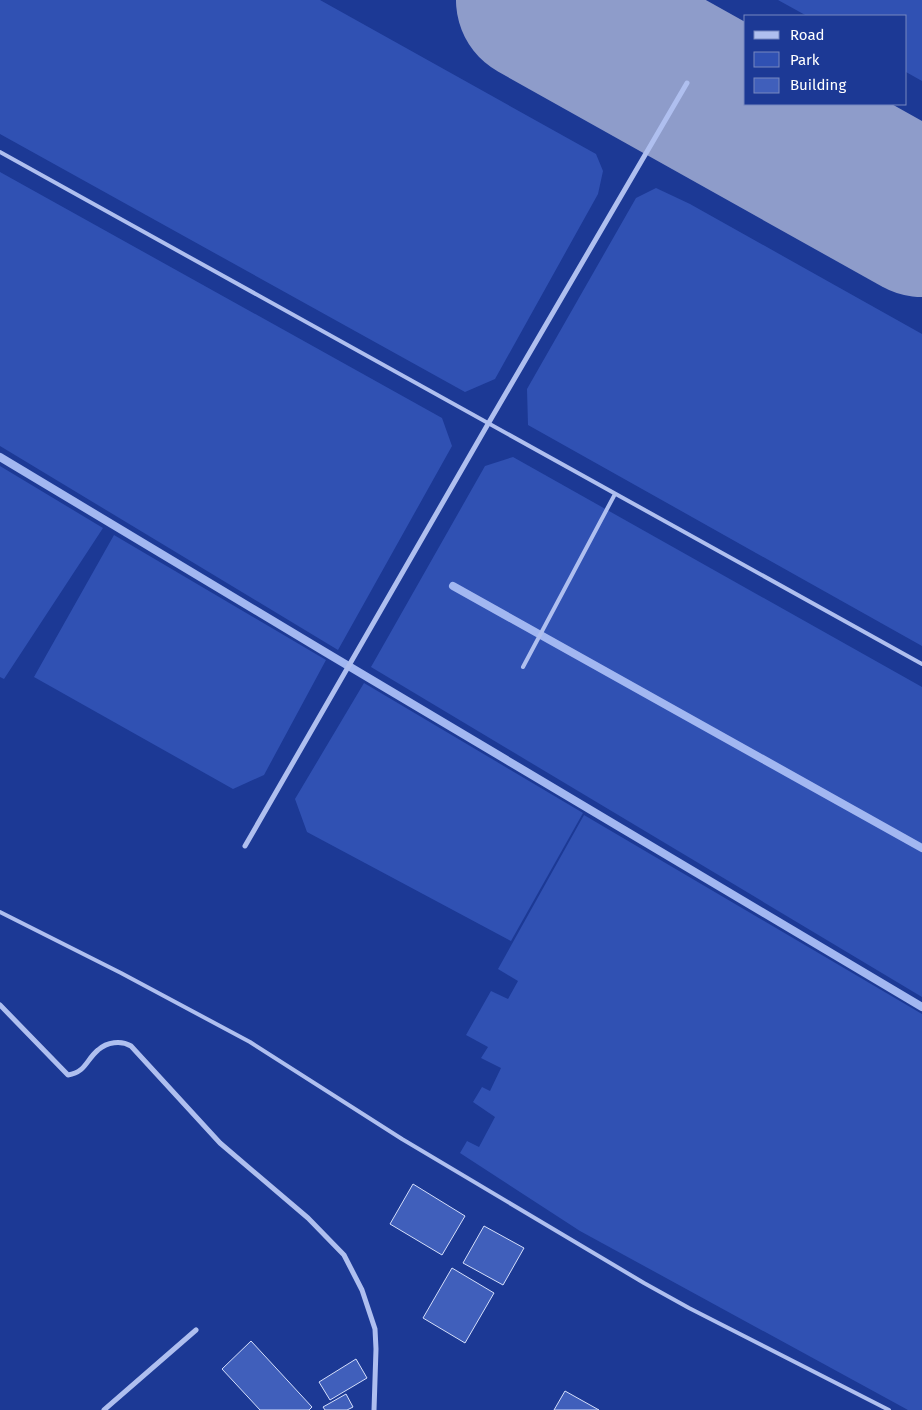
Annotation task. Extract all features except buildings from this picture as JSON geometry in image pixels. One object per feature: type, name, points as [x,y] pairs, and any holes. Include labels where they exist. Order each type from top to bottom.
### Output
[{"type":"street","points":[[245,846],[687,83]]},
{"type":"street","points":[[0,1005],[68,1075],[76,1074],[98,1050],[116,1042],[123,1042],[131,1046],[220,1143],[308,1218],[344,1255],[362,1290],[374,1329],[376,1349],[374,1410]]},
{"type":"street","points":[[104,1410],[196,1330]]},
{"type":"lane","points":[[0,152],[922,664]]},
{"type":"lane","points":[[523,667],[615,494]]},
{"type":"lane","points":[[0,912],[121,973],[250,1042],[402,1139],[644,1283],[889,1410]]},
{"type":"green space","points":[[0,0],[320,0],[596,154],[603,171],[598,194],[495,379],[465,392],[0,134]]},
{"type":"green space","points":[[778,0],[922,0],[922,81],[907,73],[907,15],[805,15]]},
{"type":"green space","points":[[0,172],[442,418],[452,446],[338,650],[0,446]]},
{"type":"green space","points":[[656,188],[690,204],[922,334],[922,646],[528,425],[527,389],[636,198]]},
{"type":"green space","points":[[513,457],[922,687],[922,997],[371,667],[485,466]]},
{"type":"green space","points":[[0,466],[103,528],[4,679],[0,677]]},
{"type":"green space","points":[[114,535],[326,660],[264,775],[233,789],[34,677]]},
{"type":"green space","points":[[364,683],[583,813],[511,941],[307,832],[295,799]]},
{"type":"green space","points":[[584,815],[922,1014],[922,1410],[908,1410],[580,1231],[460,1153],[467,1141],[479,1147],[495,1117],[473,1102],[482,1087],[490,1091],[501,1068],[481,1058],[488,1047],[466,1035],[491,991],[508,999],[518,981],[498,969]]},
{"type":"waterway","points":[[0,457],[922,1007]]},
{"type":"waterway","points":[[453,586],[922,848]]},
{"type":"runway","points":[[538,0],[922,215]]}]
